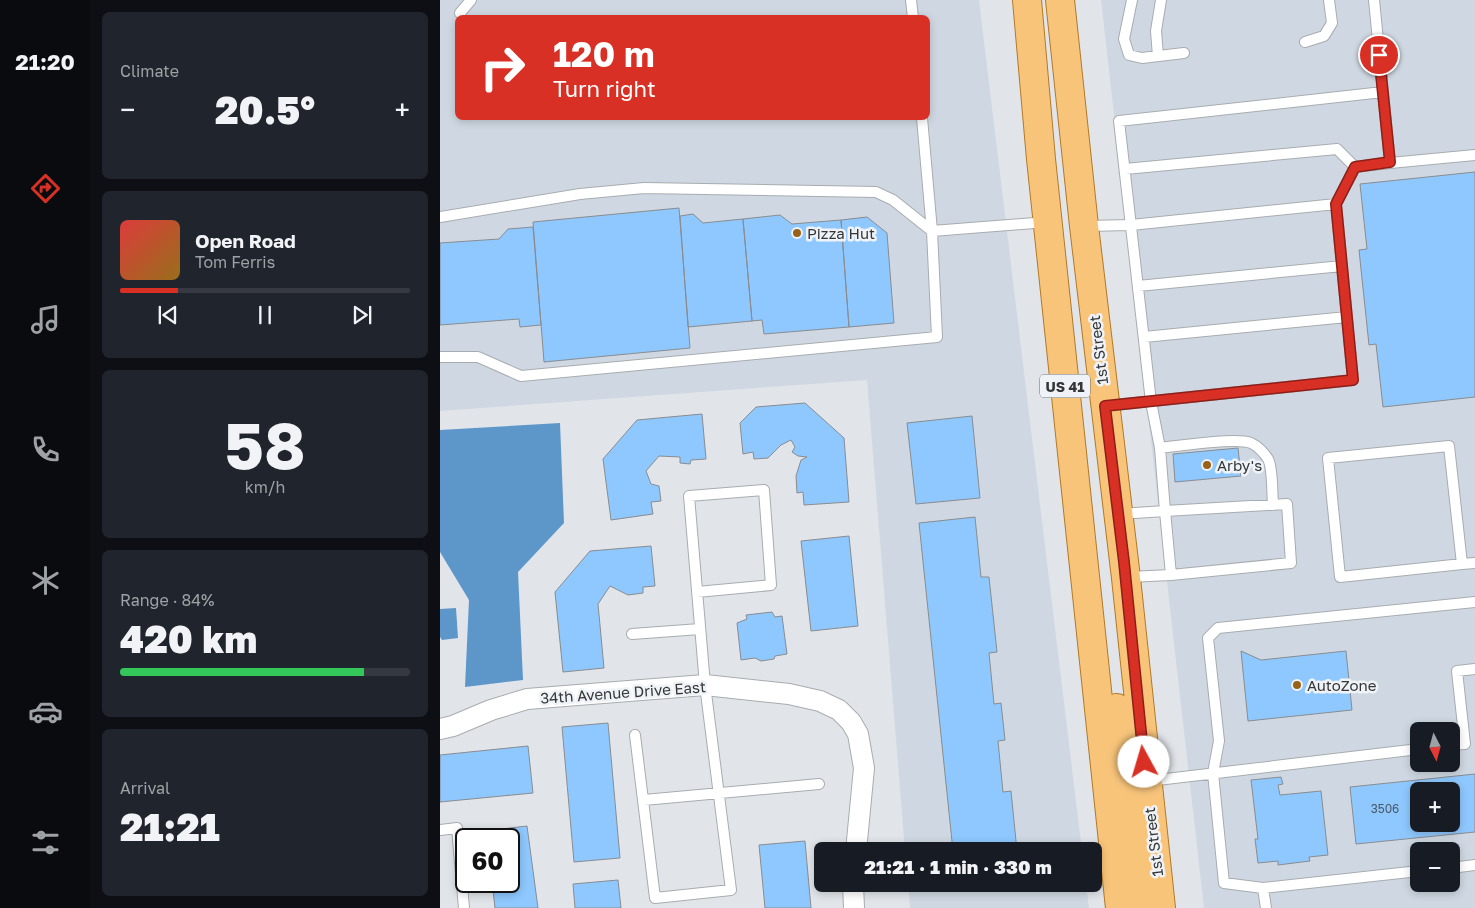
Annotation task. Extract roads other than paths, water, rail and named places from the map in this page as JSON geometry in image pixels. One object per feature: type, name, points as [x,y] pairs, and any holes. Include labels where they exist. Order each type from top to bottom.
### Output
[{"type":"main road","name":"US 41","points":[[1027,0],[1048,222],[1120,908]]},
{"type":"main road","name":"1st Street","points":[[1060,0],[1084,226],[1119,514],[1161,908]]},
{"type":"main road","points":[[1092,641],[1116,701],[1141,908]]},
{"type":"street","name":"34th Avenue Drive East","points":[[440,729],[527,699],[705,685],[789,694],[820,701],[838,710],[851,722],[858,734],[864,768],[857,842]]},
{"type":"street","points":[[853,892],[854,908]]},
{"type":"lane","points":[[460,13],[470,0]]},
{"type":"lane","points":[[911,0],[912,15]]},
{"type":"lane","points":[[1158,56],[1156,31],[1161,0]]},
{"type":"lane","points":[[1305,42],[1324,36],[1332,23],[1329,0]]},
{"type":"lane","points":[[1374,0],[1390,162]]},
{"type":"lane","points":[[1132,1],[1124,39],[1129,55],[1142,58],[1184,53]]},
{"type":"lane","points":[[1172,575],[1160,448],[1151,402],[1119,121],[1383,92]]},
{"type":"lane","points":[[440,357],[478,357],[521,376],[938,338],[932,231],[922,120]]},
{"type":"lane","points":[[1125,169],[1337,148],[1355,167]]},
{"type":"lane","points":[[1355,167],[1475,155]]},
{"type":"lane","points":[[1105,406],[1353,380],[1336,204],[1355,167]]},
{"type":"lane","points":[[440,217],[572,195],[644,188],[876,192],[893,200],[932,231],[1048,222]]},
{"type":"lane","points":[[1084,226],[1131,226],[1336,204]]},
{"type":"lane","points":[[1138,286],[1342,266]]},
{"type":"lane","points":[[1144,337],[1347,317]]},
{"type":"lane","points":[[1160,448],[1203,443],[1252,443],[1261,450],[1269,461],[1273,505]]},
{"type":"lane","points":[[1462,564],[1449,446],[1328,458],[1340,577],[1475,563]]},
{"type":"lane","points":[[635,735],[655,898],[731,890],[705,685],[700,630],[689,496],[764,490],[771,585],[697,592]]},
{"type":"lane","points":[[1119,514],[1287,504],[1291,563],[1126,578]]},
{"type":"lane","points":[[1410,872],[1263,888],[1224,884],[1213,773],[1219,741],[1208,638],[1218,628],[1475,602]]},
{"type":"lane","points":[[632,634],[700,630]]},
{"type":"lane","points":[[1460,744],[1465,744],[1457,671],[1475,669]]},
{"type":"lane","points":[[1146,781],[1410,750]]},
{"type":"lane","points":[[644,800],[820,784]]},
{"type":"lane","points":[[440,830],[457,828],[464,908]]},
{"type":"lane","points":[[1460,867],[1475,865]]},
{"type":"lane","points":[[1263,888],[1266,908]]},
{"type":"water","points":[[560,423],[564,523],[518,572],[523,680],[465,687],[469,600],[440,552],[440,430]]},
{"type":"water","points":[[456,608],[458,638],[442,640],[440,637],[440,609]]},
{"type":"place","name":"Pizza Hut","points":[[797,233]]},
{"type":"place","name":"Arby's","points":[[1207,465]]},
{"type":"place","name":"AutoZone","points":[[1297,685]]}]
